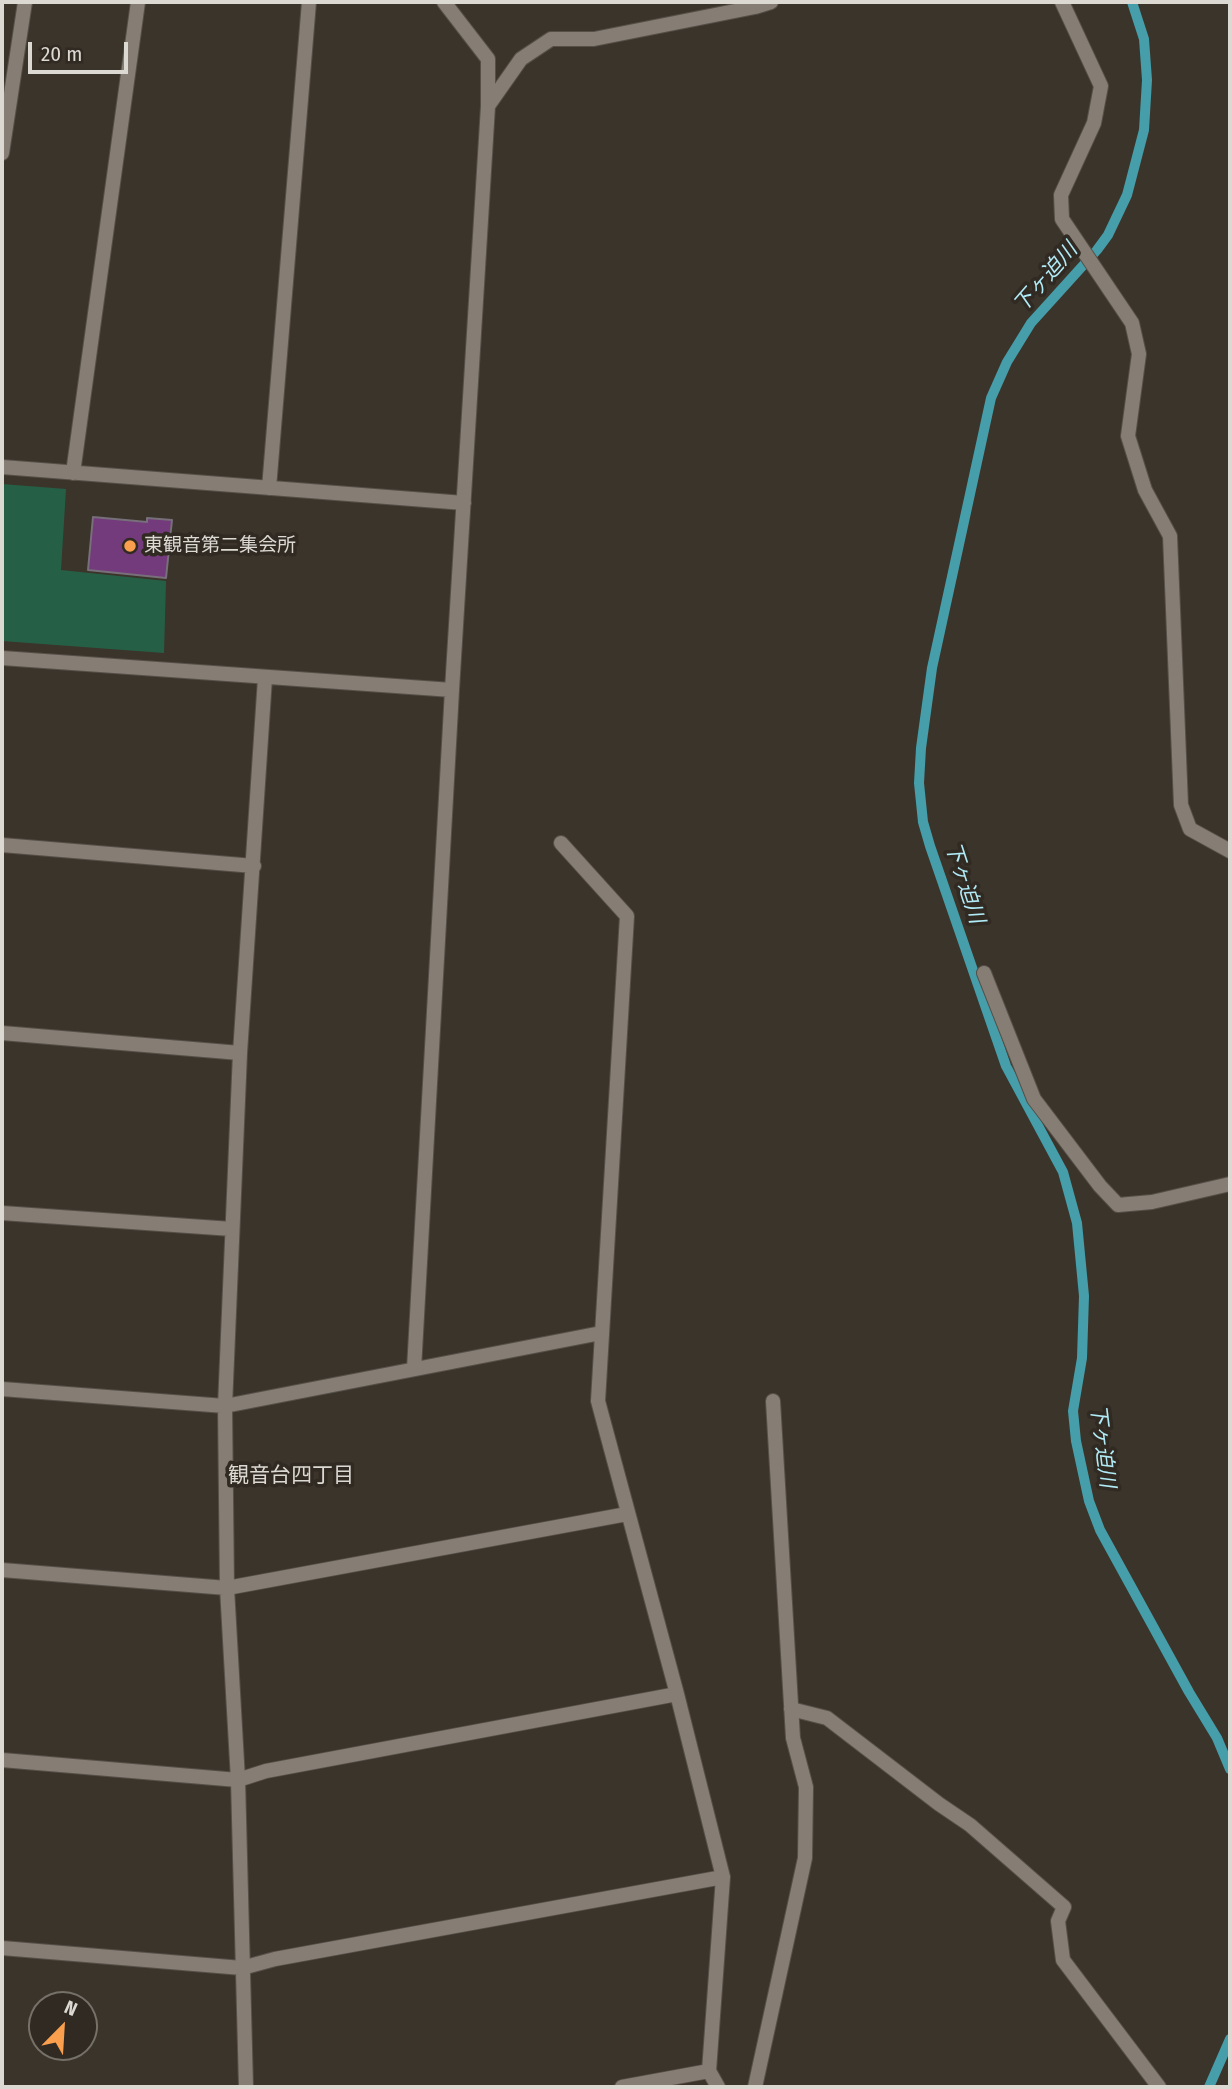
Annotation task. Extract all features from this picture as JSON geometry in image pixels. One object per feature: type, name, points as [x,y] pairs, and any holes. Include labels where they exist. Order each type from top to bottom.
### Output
[{"type":"street","points":[[2,153],[25,2]]},
{"type":"street","points":[[73,472],[138,2]]},
{"type":"street","points":[[269,488],[309,2]]},
{"type":"street","points":[[414,1369],[488,106],[488,59],[444,2]]},
{"type":"street","points":[[488,106],[521,59],[551,39],[594,39],[771,2]]},
{"type":"street","points":[[1062,2],[1101,86],[1094,124],[1061,195],[1062,219],[1132,323],[1139,354],[1128,436],[1145,490],[1170,536],[1181,806],[1190,829],[1230,851]]},
{"type":"street","points":[[2,467],[464,503]]},
{"type":"street","points":[[2,658],[452,690]]},
{"type":"street","points":[[246,2087],[238,1780],[227,1588],[225,1406],[240,1053],[265,678]]},
{"type":"street","points":[[561,843],[627,916],[598,1401],[723,1877],[709,2071],[718,2087]]},
{"type":"street","points":[[2,845],[254,866]]},
{"type":"street","points":[[984,973],[1034,1099],[1100,1186],[1118,1205],[1152,1202],[1230,1184]]},
{"type":"street","points":[[2,1033],[240,1053]]},
{"type":"street","points":[[2,1213],[232,1229]]},
{"type":"street","points":[[2,1389],[225,1406],[601,1334]]},
{"type":"street","points":[[755,2087],[805,1858],[806,1787],[793,1738],[773,1401]]},
{"type":"street","points":[[2,1570],[227,1588],[627,1514]]},
{"type":"street","points":[[2,1760],[238,1780],[266,1771],[677,1694]]},
{"type":"street","points":[[791,1709],[827,1718],[970,1825],[1064,1907],[1058,1921],[1063,1960],[1160,2087]]},
{"type":"street","points":[[2,1948],[242,1968],[275,1959],[723,1877]]},
{"type":"street","points":[[622,2087],[709,2071]]},
{"type":"green space","points":[[2,484],[66,489],[61,570],[166,581],[164,653],[2,641]]},
{"type":"building","name":"東観音第二集会所","points":[[93,517],[147,522],[147,518],[172,520],[166,578],[88,570]]},
{"type":"waterway","name":"下ヶ迫川","points":[[1132,2],[1144,39],[1147,80],[1144,130],[1127,195],[1108,235],[1097,250],[1031,323],[1007,362],[991,398],[932,668],[919,783],[923,822],[930,846],[1006,1066],[1063,1172],[1077,1223],[1084,1296],[1082,1358],[1073,1411],[1076,1441],[1089,1501],[1100,1530],[1217,1738],[1230,1769]]},
{"type":"waterway","name":"下ヶ迫川","points":[[1209,2087],[1230,2039]]},
{"type":"place","name":"東観音第二集会所","points":[[130,546]]},
{"type":"district","name":"観音台四丁目","points":[[291,1476]]}]
